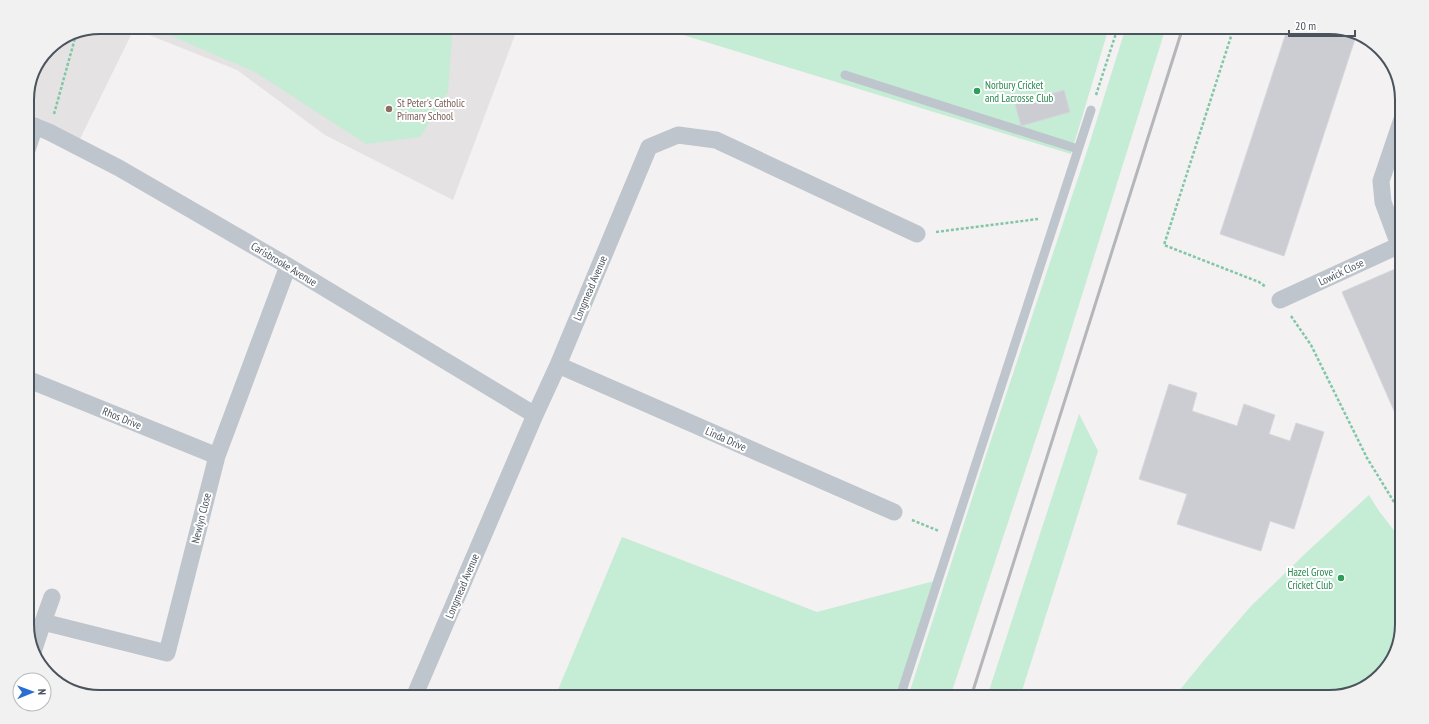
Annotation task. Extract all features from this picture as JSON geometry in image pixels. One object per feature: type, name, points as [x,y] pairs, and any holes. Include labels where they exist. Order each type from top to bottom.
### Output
[{"type":"street","name":"Carisbrooke Avenue","points":[[37,127],[119,168],[288,266],[535,415]]},
{"type":"street","name":"Longmead Avenue","points":[[417,690],[535,415],[558,365],[648,147],[678,135],[716,140],[917,234]]},
{"type":"street","points":[[1395,140],[1381,181],[1383,202],[1395,232]]},
{"type":"street","name":"Lowick Close","points":[[1280,300],[1395,246]]},
{"type":"street","name":"Newlyn Close","points":[[43,622],[167,653],[217,456],[288,266]]},
{"type":"street","name":"Linda Drive","points":[[558,365],[894,512]]},
{"type":"street","name":"Rhos Drive","points":[[34,382],[217,456]]},
{"type":"street","points":[[36,642],[52,597]]},
{"type":"lane","points":[[845,75],[1078,149]]},
{"type":"lane","points":[[902,690],[1091,110]]},
{"type":"path","points":[[1091,110],[1116,34]]},
{"type":"path","points":[[1232,34],[1164,245],[1259,282],[1280,300],[1311,345],[1367,458],[1395,504]]},
{"type":"path","points":[[37,127],[73,40]]},
{"type":"path","points":[[917,234],[1057,216]]},
{"type":"path","points":[[894,512],[952,537]]},
{"type":"shaded area","name":"St Peter's Catholic Primary School","points":[[100,34],[132,34],[76,147],[34,126],[34,95],[36,83],[41,71],[56,50],[79,37]]},
{"type":"shaded area","name":"St Peter's Catholic Primary School","points":[[147,34],[515,34],[453,200],[325,135],[237,70]]},
{"type":"green space","points":[[167,34],[452,35],[448,92],[420,137],[366,144],[255,72]]},
{"type":"green space","name":"Norbury Cricket and Lacrosse Club","points":[[680,34],[1107,34],[1071,154]]},
{"type":"green space","points":[[1124,34],[1164,34],[1056,378],[952,690],[910,690],[988,449],[1089,145]]},
{"type":"green space","points":[[1079,414],[1098,451],[1022,690],[989,690]]},
{"type":"green space","name":"Hazel Grove Cricket Club","points":[[1369,495],[1395,532],[1394,637],[1388,653],[1376,671],[1355,685],[1346,688],[1329,690],[1180,690],[1252,605]]},
{"type":"green space","points":[[622,537],[817,612],[938,580],[903,690],[558,690]]},
{"type":"building","points":[[1286,34],[1329,34],[1346,36],[1355,40],[1284,256],[1220,234]]},
{"type":"building","points":[[1064,90],[1070,112],[1021,126],[1015,104]]},
{"type":"building","points":[[1395,269],[1395,413],[1342,292]]},
{"type":"building","points":[[1169,384],[1197,393],[1192,411],[1237,426],[1244,404],[1275,415],[1269,434],[1290,441],[1296,423],[1324,432],[1294,529],[1270,521],[1261,551],[1177,524],[1187,494],[1139,479]]},
{"type":"railway","points":[[973,690],[1181,34]]},
{"type":"place","name":"Norbury Cricket and Lacrosse Club","points":[[977,91]]},
{"type":"place","name":"St Peter's Catholic Primary School","points":[[389,109]]},
{"type":"place","name":"Hazel Grove Cricket Club","points":[[1341,578]]}]
